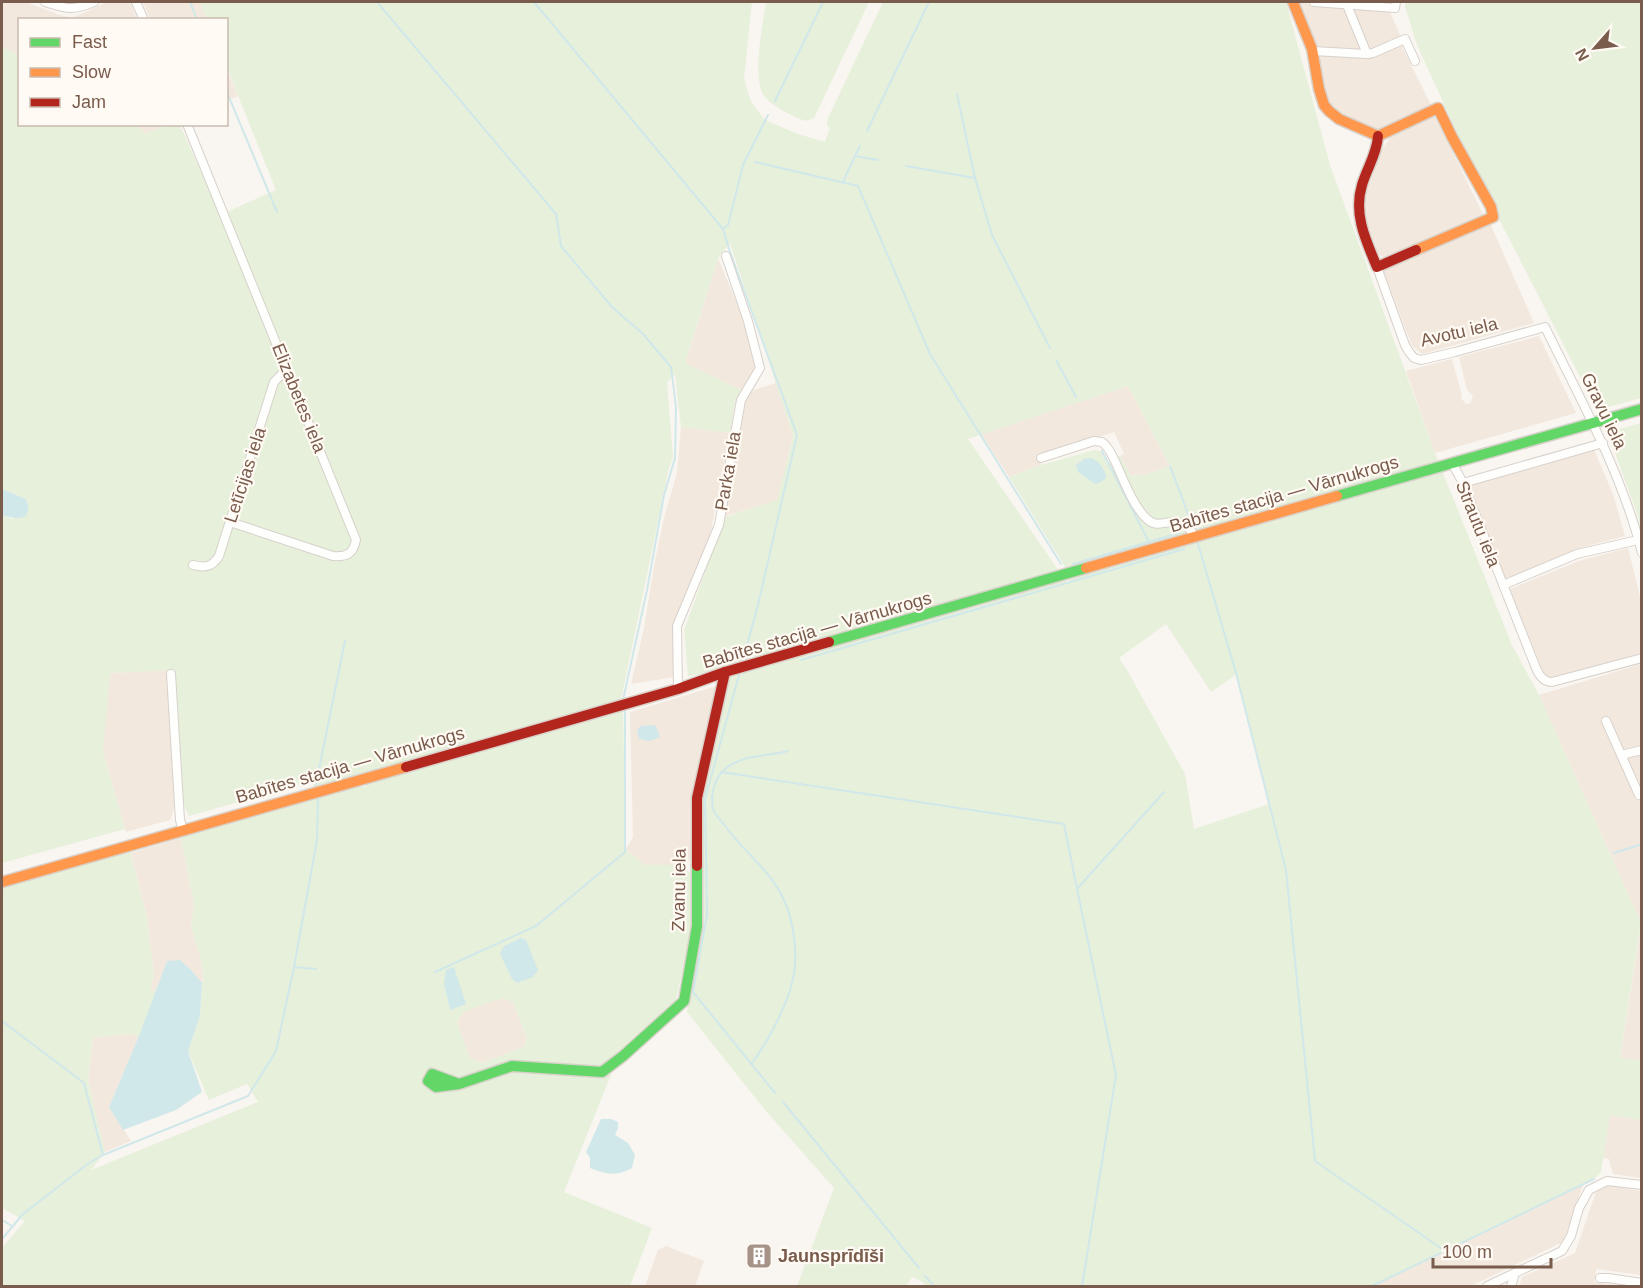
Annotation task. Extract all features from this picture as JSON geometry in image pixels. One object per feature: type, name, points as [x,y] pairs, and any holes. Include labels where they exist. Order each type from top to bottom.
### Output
[{"type":"main road","points":[[1293,2],[1313,51],[1320,94],[1330,111],[1378,136],[1438,108],[1491,207],[1493,217],[1377,267]]},
{"type":"main road","name":"Avotu iela","points":[[1377,267],[1358,218],[1358,204],[1360,189],[1378,144],[1378,136]]},
{"type":"main road","name":"Babītes stacija — Vārnukrogs","points":[[2,882],[678,689],[725,672],[1641,409]]},
{"type":"main road","name":"Zvanu iela","points":[[459,1084],[512,1066],[602,1072],[684,1001],[698,926],[697,798],[725,672]]},
{"type":"street","points":[[45,2],[63,9],[78,8],[94,2]]},
{"type":"street","points":[[136,2],[143,18]]},
{"type":"street","points":[[1314,2],[1395,5]]},
{"type":"street","points":[[1348,3],[1367,54]]},
{"type":"street","points":[[1313,51],[1367,54],[1405,39],[1415,61]]},
{"type":"street","name":"Elizabetes iela","points":[[188,126],[356,540],[355,547],[343,556],[333,556],[230,522]]},
{"type":"street","name":"Parka iela","points":[[678,689],[677,626],[719,525],[741,400],[760,368],[748,321],[726,256]]},
{"type":"street","name":"Avotu iela","points":[[1377,267],[1405,345],[1414,357],[1421,360],[1537,330]]},
{"type":"street","name":"Gravu iela","points":[[1537,330],[1545,327],[1603,443],[1635,525],[1641,553]]},
{"type":"street","name":"Letīcijas iela","points":[[193,565],[209,567],[219,556],[274,382],[288,372]]},
{"type":"street","points":[[1041,458],[1094,441],[1102,442],[1110,451],[1137,507],[1146,518],[1155,524],[1179,521],[1189,527],[1194,537]]},
{"type":"street","points":[[1463,483],[1603,443]]},
{"type":"street","name":"Strautu iela","points":[[1452,463],[1463,483],[1542,679],[1552,682],[1641,658]]},
{"type":"street","name":"Strautu iela","points":[[1503,585],[1577,554],[1638,540]]},
{"type":"street","points":[[171,674],[183,830]]},
{"type":"street","points":[[1606,721],[1639,795]]},
{"type":"street","points":[[1621,755],[1641,750]]},
{"type":"street","points":[[1487,1287],[1562,1251],[1571,1236],[1579,1208],[1589,1190],[1607,1181],[1641,1185]]},
{"type":"street","points":[[1511,1287],[1515,1274]]},
{"type":"street","points":[[1600,1278],[1641,1283]]},
{"type":"shaded area","points":[[2,2],[26,2],[72,18],[18,18],[18,55],[2,47]]},
{"type":"shaded area","points":[[107,2],[130,2],[137,18],[72,18]]},
{"type":"shaded area","points":[[143,2],[200,2],[207,18],[150,18]]},
{"type":"shaded area","points":[[1301,3],[1345,8],[1361,48],[1358,51],[1315,46],[1299,7]]},
{"type":"shaded area","points":[[1351,8],[1389,10],[1401,37],[1368,50]]},
{"type":"shaded area","points":[[1401,45],[1431,105],[1375,130],[1338,113],[1330,106],[1323,94],[1325,91],[1317,58],[1320,55],[1370,58]]},
{"type":"shaded area","points":[[228,73],[238,96],[228,101]]},
{"type":"shaded area","points":[[1434,115],[1483,214],[1385,258],[1378,254],[1365,217],[1364,199],[1383,148],[1392,135]]},
{"type":"shaded area","points":[[138,126],[165,126],[145,134]]},
{"type":"shaded area","points":[[1490,223],[1534,323],[1422,354],[1412,346],[1384,272],[1386,267]]},
{"type":"shaded area","points":[[718,258],[744,321],[755,367],[741,390],[685,364]]},
{"type":"shaded area","points":[[1539,336],[1576,413],[1435,453],[1406,371],[1452,359],[1461,398],[1466,404],[1470,403],[1473,396],[1467,390],[1459,357]]},
{"type":"shaded area","points":[[776,383],[793,436],[777,501],[725,516],[739,445],[743,399],[748,392]]},
{"type":"shaded area","points":[[1128,386],[1170,466],[1148,474],[1130,476],[1120,456],[1124,454],[1114,432],[1039,456],[1041,465],[1009,477],[981,434]]},
{"type":"shaded area","points":[[681,427],[730,433],[710,535],[673,625],[675,677],[631,684],[644,628],[664,518],[677,473]]},
{"type":"shaded area","points":[[1594,450],[1613,494],[1625,536],[1580,548],[1510,579],[1505,579],[1467,485]]},
{"type":"shaded area","points":[[1628,548],[1641,601],[1641,653],[1547,679],[1510,589],[1579,561]]},
{"type":"shaded area","points":[[1641,664],[1641,923],[1539,695]]},
{"type":"shaded area","points":[[168,670],[176,803],[170,820],[126,832],[103,752],[109,673]]},
{"type":"shaded area","points":[[717,686],[710,730],[690,810],[691,858],[684,865],[645,865],[626,849],[633,837],[630,712]]},
{"type":"shaded area","points":[[181,838],[194,904],[191,927],[200,955],[204,983],[191,970],[167,961],[156,991],[150,991],[154,974],[147,918],[131,853]]},
{"type":"shaded area","points":[[1641,926],[1641,1061],[1620,1058]]},
{"type":"shaded area","points":[[502,997],[513,1002],[527,1038],[524,1047],[482,1063],[470,1058],[457,1024],[462,1012]]},
{"type":"shaded area","points":[[132,1034],[139,1036],[109,1107],[131,1141],[105,1152],[88,1080],[93,1037]]},
{"type":"shaded area","points":[[1610,1115],[1641,1120],[1641,1178],[1613,1174],[1609,1159],[1603,1158]]},
{"type":"shaded area","points":[[1583,1185],[1563,1242],[1471,1286],[1372,1286]]},
{"type":"shaded area","points":[[1607,1185],[1641,1191],[1641,1275],[1596,1269],[1594,1282],[1624,1286],[1519,1286],[1522,1277],[1575,1253],[1596,1192]]},
{"type":"shaded area","points":[[666,1246],[704,1261],[695,1286],[645,1286],[658,1250]]},
{"type":"green space","points":[[200,2],[752,2],[744,79],[751,102],[765,120],[825,142],[830,128],[827,120],[883,2],[1286,2],[1330,165],[1435,453],[1512,645],[1539,695],[1641,923],[1620,1057],[1641,1061],[1641,1120],[1610,1115],[1601,1172],[1594,1179],[1372,1286],[926,1286],[912,1277],[906,1286],[797,1286],[834,1188],[765,1110],[687,1012],[702,912],[700,799],[728,669],[688,676],[684,630],[725,517],[777,500],[793,436],[730,243],[718,258],[685,363],[741,390],[735,403],[730,433],[681,427],[675,375],[667,382],[673,457],[621,700],[342,779],[343,786],[366,787],[369,781],[623,711],[626,849],[645,865],[684,865],[684,869],[695,876],[692,927],[676,1000],[600,1067],[611,1075],[564,1192],[652,1228],[630,1286],[2,1286],[2,1248],[25,1221],[2,1208],[2,886],[130,851],[147,918],[154,974],[150,990],[156,991],[139,1036],[132,1034],[93,1037],[88,1080],[105,1152],[91,1170],[258,1102],[247,1084],[209,1100],[188,1051],[200,1016],[202,983],[204,982],[200,955],[191,927],[194,904],[180,833],[313,797],[313,781],[189,816],[184,806],[174,670],[110,673],[103,752],[125,829],[2,863],[2,515],[13,519],[26,499],[2,489],[2,47],[18,55],[18,126],[138,126],[145,134],[165,126],[180,126],[221,216],[276,190],[228,70],[228,18],[207,18]],"holes":[[[1128,386],[1170,466],[1148,474],[1131,476],[1120,456],[1107,463],[1101,451],[1094,450],[1009,477],[1072,578],[1067,583],[968,439]],[[1166,624],[1211,692],[1237,674],[1269,804],[1194,829],[1185,774],[1119,658]],[[502,998],[513,1002],[527,1038],[524,1047],[482,1063],[470,1058],[457,1023],[463,1012]]]},
{"type":"green space","points":[[766,2],[869,2],[814,118],[805,121],[784,111],[769,101],[761,89],[758,65]]},
{"type":"green space","points":[[1406,2],[1641,2],[1641,398],[1597,410],[1477,176],[1417,45],[1405,6]]},
{"type":"green space","points":[[1642,423],[1641,532],[1638,516],[1610,439],[1613,431]]},
{"type":"water","points":[[1091,458],[1099,464],[1106,475],[1106,478],[1095,484],[1078,472],[1076,465],[1084,459]]},
{"type":"water","points":[[2,489],[26,499],[28,511],[26,515],[14,518],[2,515]]},
{"type":"water","points":[[641,726],[656,726],[660,737],[650,741],[639,739],[637,730]]},
{"type":"water","points":[[521,938],[526,940],[538,970],[533,977],[517,983],[512,979],[500,954],[504,946]]},
{"type":"water","points":[[180,960],[202,983],[200,1016],[188,1051],[202,1092],[176,1110],[123,1130],[109,1107],[167,961]]},
{"type":"water","points":[[454,967],[466,1004],[450,1010],[444,983],[446,970]]},
{"type":"water","points":[[601,1119],[618,1122],[615,1135],[628,1143],[635,1155],[632,1168],[611,1174],[590,1168],[590,1158],[586,1152]]},
{"type":"waterway","points":[[190,2],[196,18]]},
{"type":"waterway","points":[[377,2],[556,214],[561,246],[612,307],[643,334],[671,367],[676,407],[675,458],[664,495],[647,590],[623,700]]},
{"type":"waterway","points":[[534,2],[723,229],[797,435],[743,660]]},
{"type":"waterway","points":[[775,101],[823,2]]},
{"type":"waterway","points":[[867,131],[929,2]]},
{"type":"waterway","points":[[957,94],[975,178]]},
{"type":"waterway","points":[[228,95],[277,212]]},
{"type":"waterway","points":[[723,229],[728,225],[743,165],[768,115]]},
{"type":"waterway","points":[[855,156],[860,146]]},
{"type":"waterway","points":[[843,182],[855,156],[878,160]]},
{"type":"waterway","points":[[755,162],[858,186],[930,354],[1061,564]]},
{"type":"waterway","points":[[906,166],[975,178],[992,235],[1050,348]]},
{"type":"waterway","points":[[1056,360],[1076,397]]},
{"type":"waterway","points":[[1597,416],[1642,403]]},
{"type":"waterway","points":[[1451,458],[1583,420]]},
{"type":"waterway","points":[[1102,451],[1149,542]]},
{"type":"waterway","points":[[1170,466],[1194,530]]},
{"type":"waterway","points":[[1073,564],[1179,533]]},
{"type":"waterway","points":[[1198,544],[1236,673],[1286,870],[1315,1161],[1445,1251]]},
{"type":"waterway","points":[[801,660],[1184,549]]},
{"type":"waterway","points":[[316,784],[345,641]]},
{"type":"waterway","points":[[739,675],[705,799],[707,915],[693,992],[775,1093]]},
{"type":"waterway","points":[[435,972],[536,926],[625,852],[625,711]]},
{"type":"waterway","points":[[751,1064],[781,1014],[789,993],[794,973],[794,939],[787,907],[778,888],[717,816],[713,809],[712,794],[717,779],[723,771],[737,762],[788,751]]},
{"type":"waterway","points":[[721,772],[1064,824],[1077,889]]},
{"type":"waterway","points":[[1082,1286],[1116,1075],[1077,889],[1164,792]]},
{"type":"waterway","points":[[2,1239],[23,1214],[89,1163],[103,1155],[248,1096],[276,1051],[317,840],[318,798]]},
{"type":"waterway","points":[[1614,853],[1642,844]]},
{"type":"waterway","points":[[294,967],[316,969]]},
{"type":"waterway","points":[[2,1021],[84,1083],[103,1155]]},
{"type":"waterway","points":[[783,1102],[919,1268]]},
{"type":"waterway","points":[[1372,1286],[1594,1179]]},
{"type":"waterway","points":[[2,1220],[12,1226]]},
{"type":"waterway","points":[[925,1276],[934,1286]]},
{"type":"traffic: fast","points":[[1337,496],[1642,409]]},
{"type":"traffic: fast","points":[[829,642],[1086,568]]},
{"type":"traffic: fast","points":[[459,1084],[432,1074],[428,1081],[436,1087],[459,1084],[512,1066],[602,1072],[684,1001],[697,926],[697,866]]},
{"type":"traffic: slow","points":[[1293,2],[1312,49],[1319,89],[1324,105],[1329,111],[1339,119],[1378,136],[1438,108],[1491,207],[1493,217],[1416,250]]},
{"type":"traffic: slow","points":[[1086,568],[1337,496]]},
{"type":"traffic: slow","points":[[2,882],[406,767]]},
{"type":"traffic: jam","points":[[1378,136],[1376,149],[1360,196],[1360,217],[1365,237],[1377,267],[1416,250]]},
{"type":"traffic: jam","points":[[406,767],[678,689],[725,672],[829,642]]},
{"type":"traffic: jam","points":[[697,866],[697,798],[725,672]]},
{"type":"place","name":"Jaunsprīdīši","points":[[759,1256]]}]
